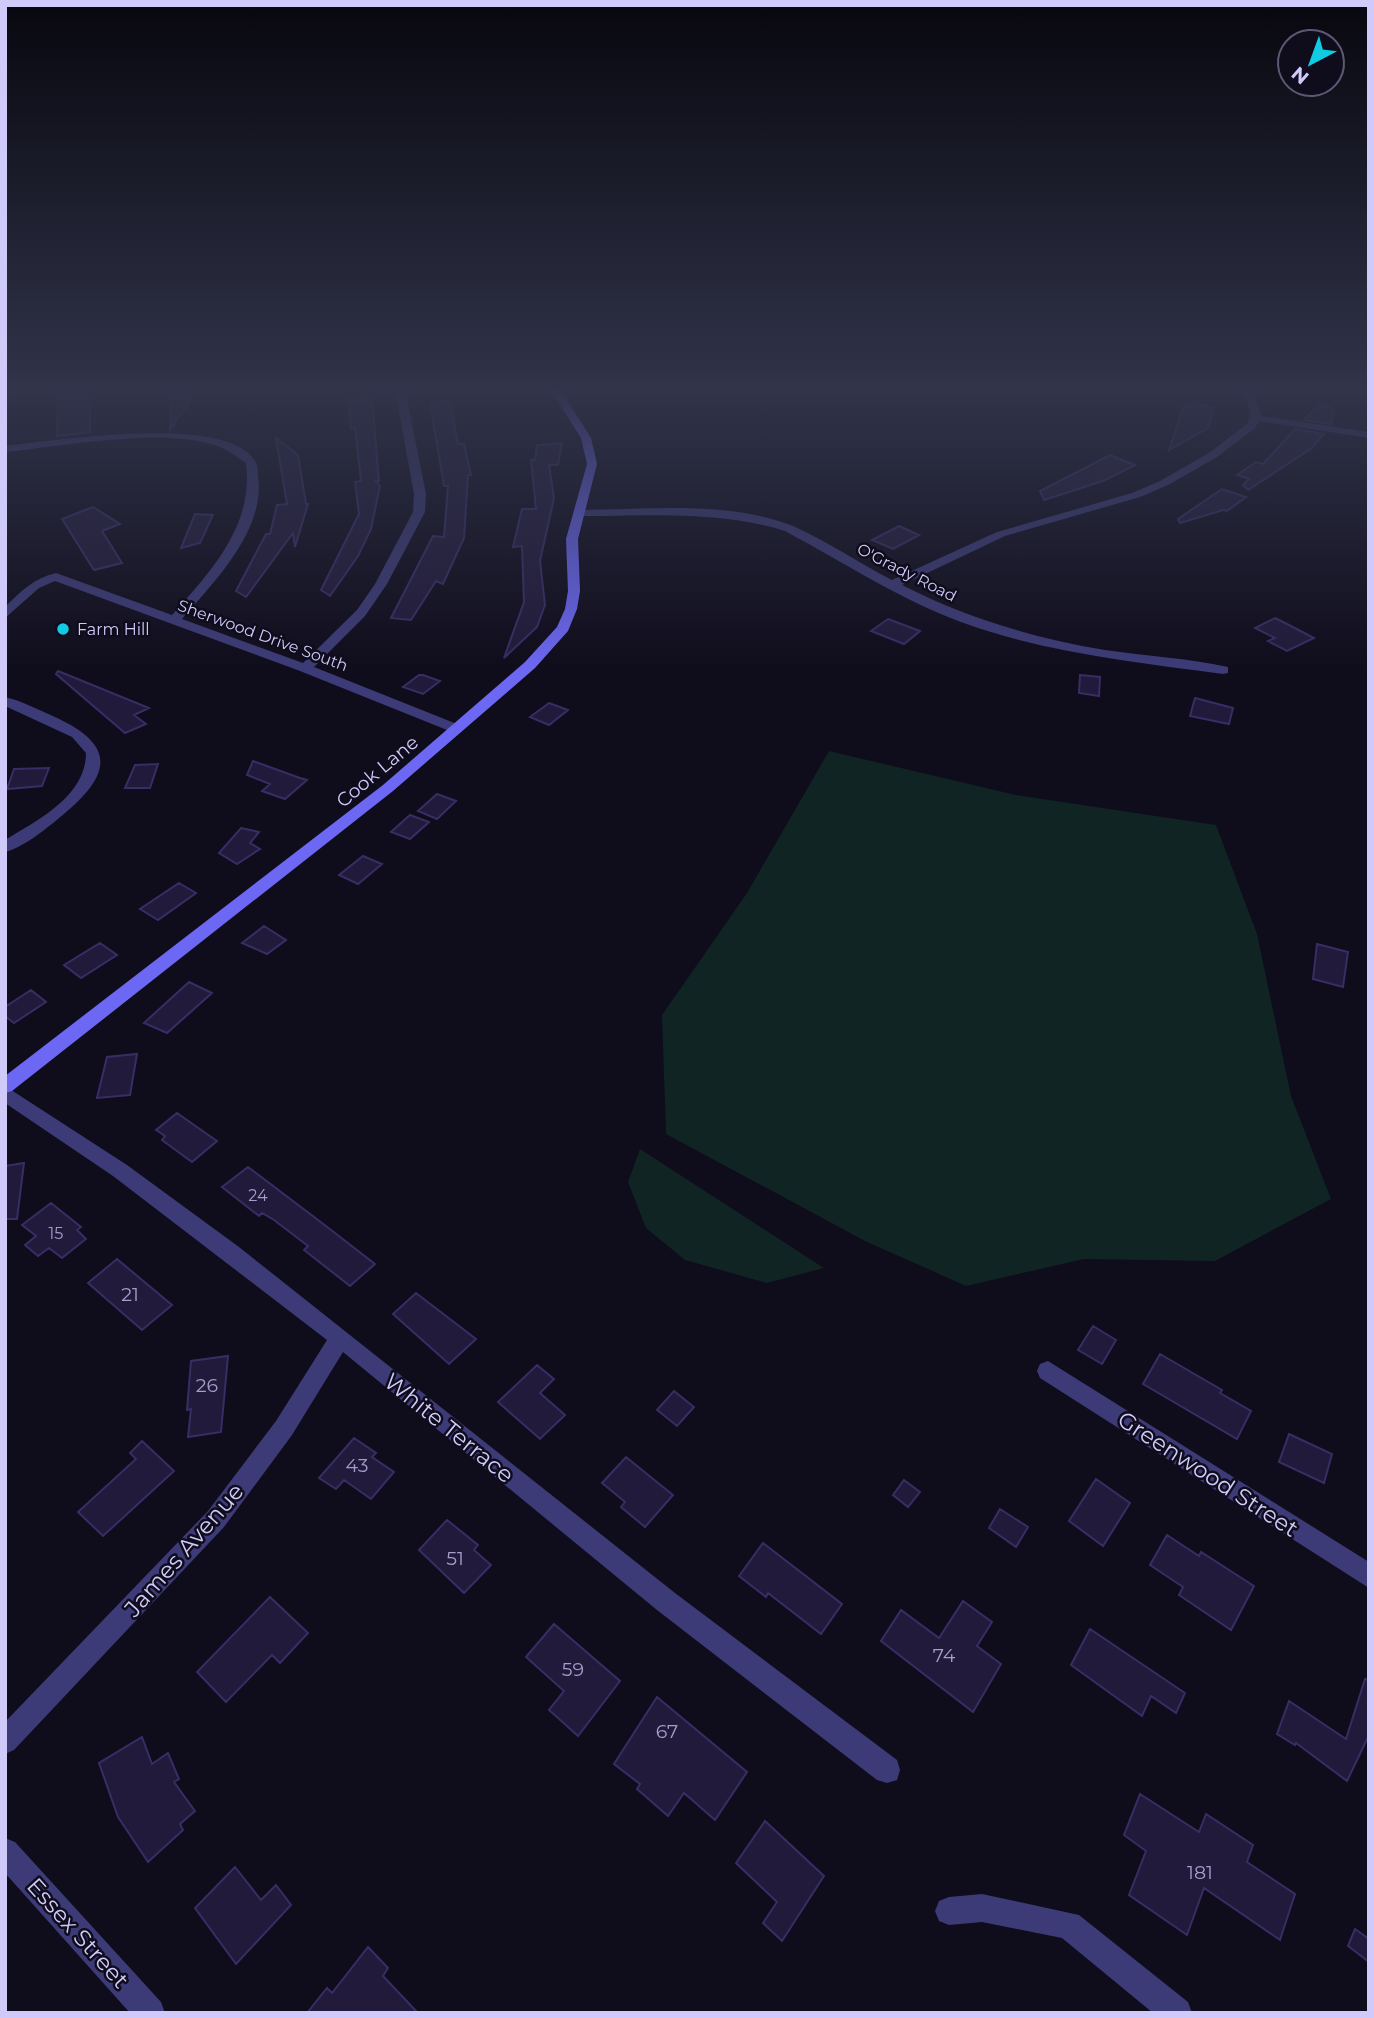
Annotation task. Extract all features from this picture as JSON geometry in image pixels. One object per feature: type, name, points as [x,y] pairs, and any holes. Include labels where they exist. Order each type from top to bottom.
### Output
[{"type":"street","points":[[174,620],[212,577],[238,537],[253,502],[255,483]]},
{"type":"street","points":[[305,668],[361,613],[381,584],[418,512],[418,483]]},
{"type":"street","name":"Cook Lane","points":[[5,1086],[360,811],[530,665],[563,628],[571,609],[574,573],[572,539],[587,483]]},
{"type":"street","points":[[894,584],[1001,534],[1150,489],[1160,483]]},
{"type":"street","name":"O'Grady Road","points":[[579,513],[682,514],[758,519],[789,529],[958,616],[1019,636],[1085,650],[1223,670]]},
{"type":"street","name":"Sherwood Drive South","points":[[5,614],[22,596],[47,578],[56,578],[305,668],[457,729]]},
{"type":"street","points":[[5,701],[83,738],[94,755],[94,775],[78,795],[5,847]]},
{"type":"street","name":"White Terrace","points":[[5,1093],[92,1149],[266,1280],[781,1694],[887,1770]]},
{"type":"street","name":"James Avenue","points":[[5,1741],[216,1519],[284,1428],[339,1339]]},
{"type":"street","name":"Greenwood Street","points":[[1048,1371],[1369,1576]]},
{"type":"street","name":"Essex Street","points":[[5,1852],[150,2013]]},
{"type":"street","points":[[949,1911],[982,1908],[1069,1925],[1177,2013]]},
{"type":"green space","points":[[829,751],[1016,795],[1216,825],[1257,934],[1291,1096],[1331,1199],[1215,1261],[1084,1259],[966,1286],[865,1241],[666,1134],[662,1015],[747,893]]},
{"type":"green space","points":[[640,1149],[824,1268],[767,1283],[685,1260],[646,1228],[628,1182]]},
{"type":"building","points":[[284,483],[303,483],[308,504],[295,547],[293,533],[246,597],[236,591],[266,534],[270,534],[277,505],[287,504]]},
{"type":"building","points":[[355,483],[378,483],[380,486],[371,529],[358,556],[330,596],[321,590],[359,514]]},
{"type":"building","points":[[444,483],[467,483],[464,538],[443,584],[436,581],[411,620],[391,618],[433,536],[444,537],[448,486],[444,486]]},
{"type":"building","points":[[533,483],[552,483],[554,498],[540,561],[545,605],[537,627],[504,658],[524,602],[522,546],[513,547],[522,509],[536,509]]},
{"type":"building","points":[[1055,483],[1096,483],[1044,500],[1040,491]]},
{"type":"building","points":[[1245,483],[1258,483],[1248,490],[1243,485]]},
{"type":"building","points":[[1222,489],[1246,497],[1227,511],[1180,523],[1178,519]]},
{"type":"building","points":[[93,507],[120,524],[102,531],[122,563],[94,570],[62,519]]},
{"type":"building","points":[[195,514],[213,515],[200,543],[181,548]]},
{"type":"building","points":[[899,526],[919,535],[893,549],[872,540]]},
{"type":"building","points":[[1275,618],[1314,638],[1287,651],[1268,641],[1275,638],[1255,628]]},
{"type":"building","points":[[888,619],[920,631],[904,644],[871,631]]},
{"type":"building","points":[[58,671],[149,708],[134,715],[146,724],[125,733],[56,674]]},
{"type":"building","points":[[419,675],[440,681],[423,694],[403,687]]},
{"type":"building","points":[[1080,675],[1100,677],[1099,696],[1079,693]]},
{"type":"building","points":[[1195,698],[1233,708],[1229,724],[1190,716]]},
{"type":"building","points":[[549,703],[568,710],[549,725],[530,717]]},
{"type":"building","points":[[253,761],[307,780],[285,799],[262,791],[270,784],[247,775]]},
{"type":"building","points":[[158,764],[150,788],[125,788],[135,765]]},
{"type":"building","points":[[49,768],[42,786],[7,789],[14,769]]},
{"type":"building","points":[[437,794],[456,801],[437,819],[418,811]]},
{"type":"building","points":[[410,815],[429,822],[410,839],[391,832]]},
{"type":"building","points":[[241,828],[259,832],[250,843],[260,849],[237,864],[219,853]]},
{"type":"building","points":[[363,856],[382,864],[358,884],[339,875]]},
{"type":"building","points":[[179,883],[196,893],[158,920],[140,909]]},
{"type":"building","points":[[264,926],[286,940],[267,954],[242,943]]},
{"type":"building","points":[[100,943],[117,955],[81,978],[64,965]]},
{"type":"building","points":[[1317,944],[1348,952],[1343,987],[1313,979]]},
{"type":"building","points":[[189,982],[212,993],[167,1033],[144,1023]]},
{"type":"building","points":[[31,990],[46,1002],[14,1023],[5,1016],[5,1007]]},
{"type":"building","points":[[137,1054],[130,1095],[97,1098],[107,1057]]},
{"type":"building","points":[[177,1113],[217,1141],[192,1162],[162,1140],[165,1136],[156,1130]]},
{"type":"building","points":[[24,1163],[17,1219],[5,1219],[5,1166]]},
{"type":"building","points":[[248,1167],[375,1264],[350,1286],[304,1250],[308,1246],[274,1220],[262,1213],[259,1216],[222,1187]]},
{"type":"building","points":[[51,1203],[81,1227],[77,1230],[86,1239],[62,1258],[49,1248],[38,1256],[25,1245],[36,1236],[22,1225]]},
{"type":"building","points":[[117,1259],[172,1305],[142,1330],[88,1283]]},
{"type":"building","points":[[416,1293],[476,1339],[449,1364],[393,1314]]},
{"type":"building","points":[[1093,1326],[1116,1340],[1102,1364],[1078,1350]]},
{"type":"building","points":[[1160,1354],[1222,1390],[1220,1393],[1251,1411],[1237,1439],[1143,1384]]},
{"type":"building","points":[[228,1356],[221,1432],[188,1437],[191,1361]]},
{"type":"building","points":[[537,1365],[554,1379],[540,1393],[565,1415],[540,1439],[498,1402]]},
{"type":"building","points":[[674,1391],[694,1407],[677,1426],[657,1410]]},
{"type":"building","points":[[1289,1434],[1332,1454],[1324,1483],[1279,1462]]},
{"type":"building","points":[[354,1438],[376,1453],[372,1457],[394,1472],[371,1499],[344,1480],[336,1489],[319,1478]]},
{"type":"building","points":[[142,1441],[174,1471],[103,1536],[78,1512],[136,1459],[130,1453]]},
{"type":"building","points":[[626,1457],[673,1495],[645,1527],[621,1507],[625,1502],[602,1483]]},
{"type":"building","points":[[1096,1479],[1130,1503],[1103,1546],[1069,1521]]},
{"type":"building","points":[[904,1480],[920,1492],[908,1507],[893,1495]]},
{"type":"building","points":[[1000,1509],[1028,1527],[1016,1547],[989,1528]]},
{"type":"building","points":[[447,1520],[478,1545],[474,1550],[491,1565],[464,1593],[419,1550]]},
{"type":"building","points":[[1167,1535],[1199,1556],[1201,1552],[1254,1586],[1231,1630],[1179,1595],[1183,1587],[1150,1565]]},
{"type":"building","points":[[763,1543],[842,1604],[821,1634],[768,1593],[766,1597],[739,1576]]},
{"type":"building","points":[[270,1597],[308,1633],[280,1663],[272,1655],[226,1702],[197,1672]]},
{"type":"building","points":[[963,1601],[992,1622],[977,1646],[1001,1664],[973,1712],[881,1641],[901,1610],[939,1638]]},
{"type":"building","points":[[554,1624],[620,1681],[578,1736],[549,1710],[564,1691],[526,1657]]},
{"type":"building","points":[[1090,1629],[1185,1693],[1176,1713],[1151,1696],[1142,1716],[1071,1665]]},
{"type":"building","points":[[1365,1679],[1369,1680],[1369,1735],[1347,1781],[1296,1743],[1295,1745],[1277,1734],[1289,1701],[1346,1739]]},
{"type":"building","points":[[657,1697],[747,1772],[715,1820],[684,1793],[668,1816],[637,1789],[640,1784],[614,1764]]},
{"type":"building","points":[[142,1737],[152,1764],[168,1753],[179,1779],[174,1782],[195,1811],[180,1824],[183,1830],[148,1862],[118,1817],[99,1763]]},
{"type":"building","points":[[1140,1794],[1199,1832],[1206,1814],[1253,1845],[1247,1862],[1295,1894],[1280,1940],[1204,1888],[1187,1935],[1129,1895],[1146,1851],[1124,1835]]},
{"type":"building","points":[[765,1821],[824,1876],[782,1941],[763,1923],[777,1902],[736,1863]]},
{"type":"building","points":[[235,1867],[261,1900],[276,1885],[291,1905],[236,1964],[195,1908]]},
{"type":"building","points":[[1355,1929],[1369,1939],[1369,1962],[1348,1946]]},
{"type":"building","points":[[368,1947],[388,1968],[383,1976],[418,2013],[307,2013],[327,1988],[332,1993]]},
{"type":"place","name":"Farm Hill","points":[[63,629]]}]
